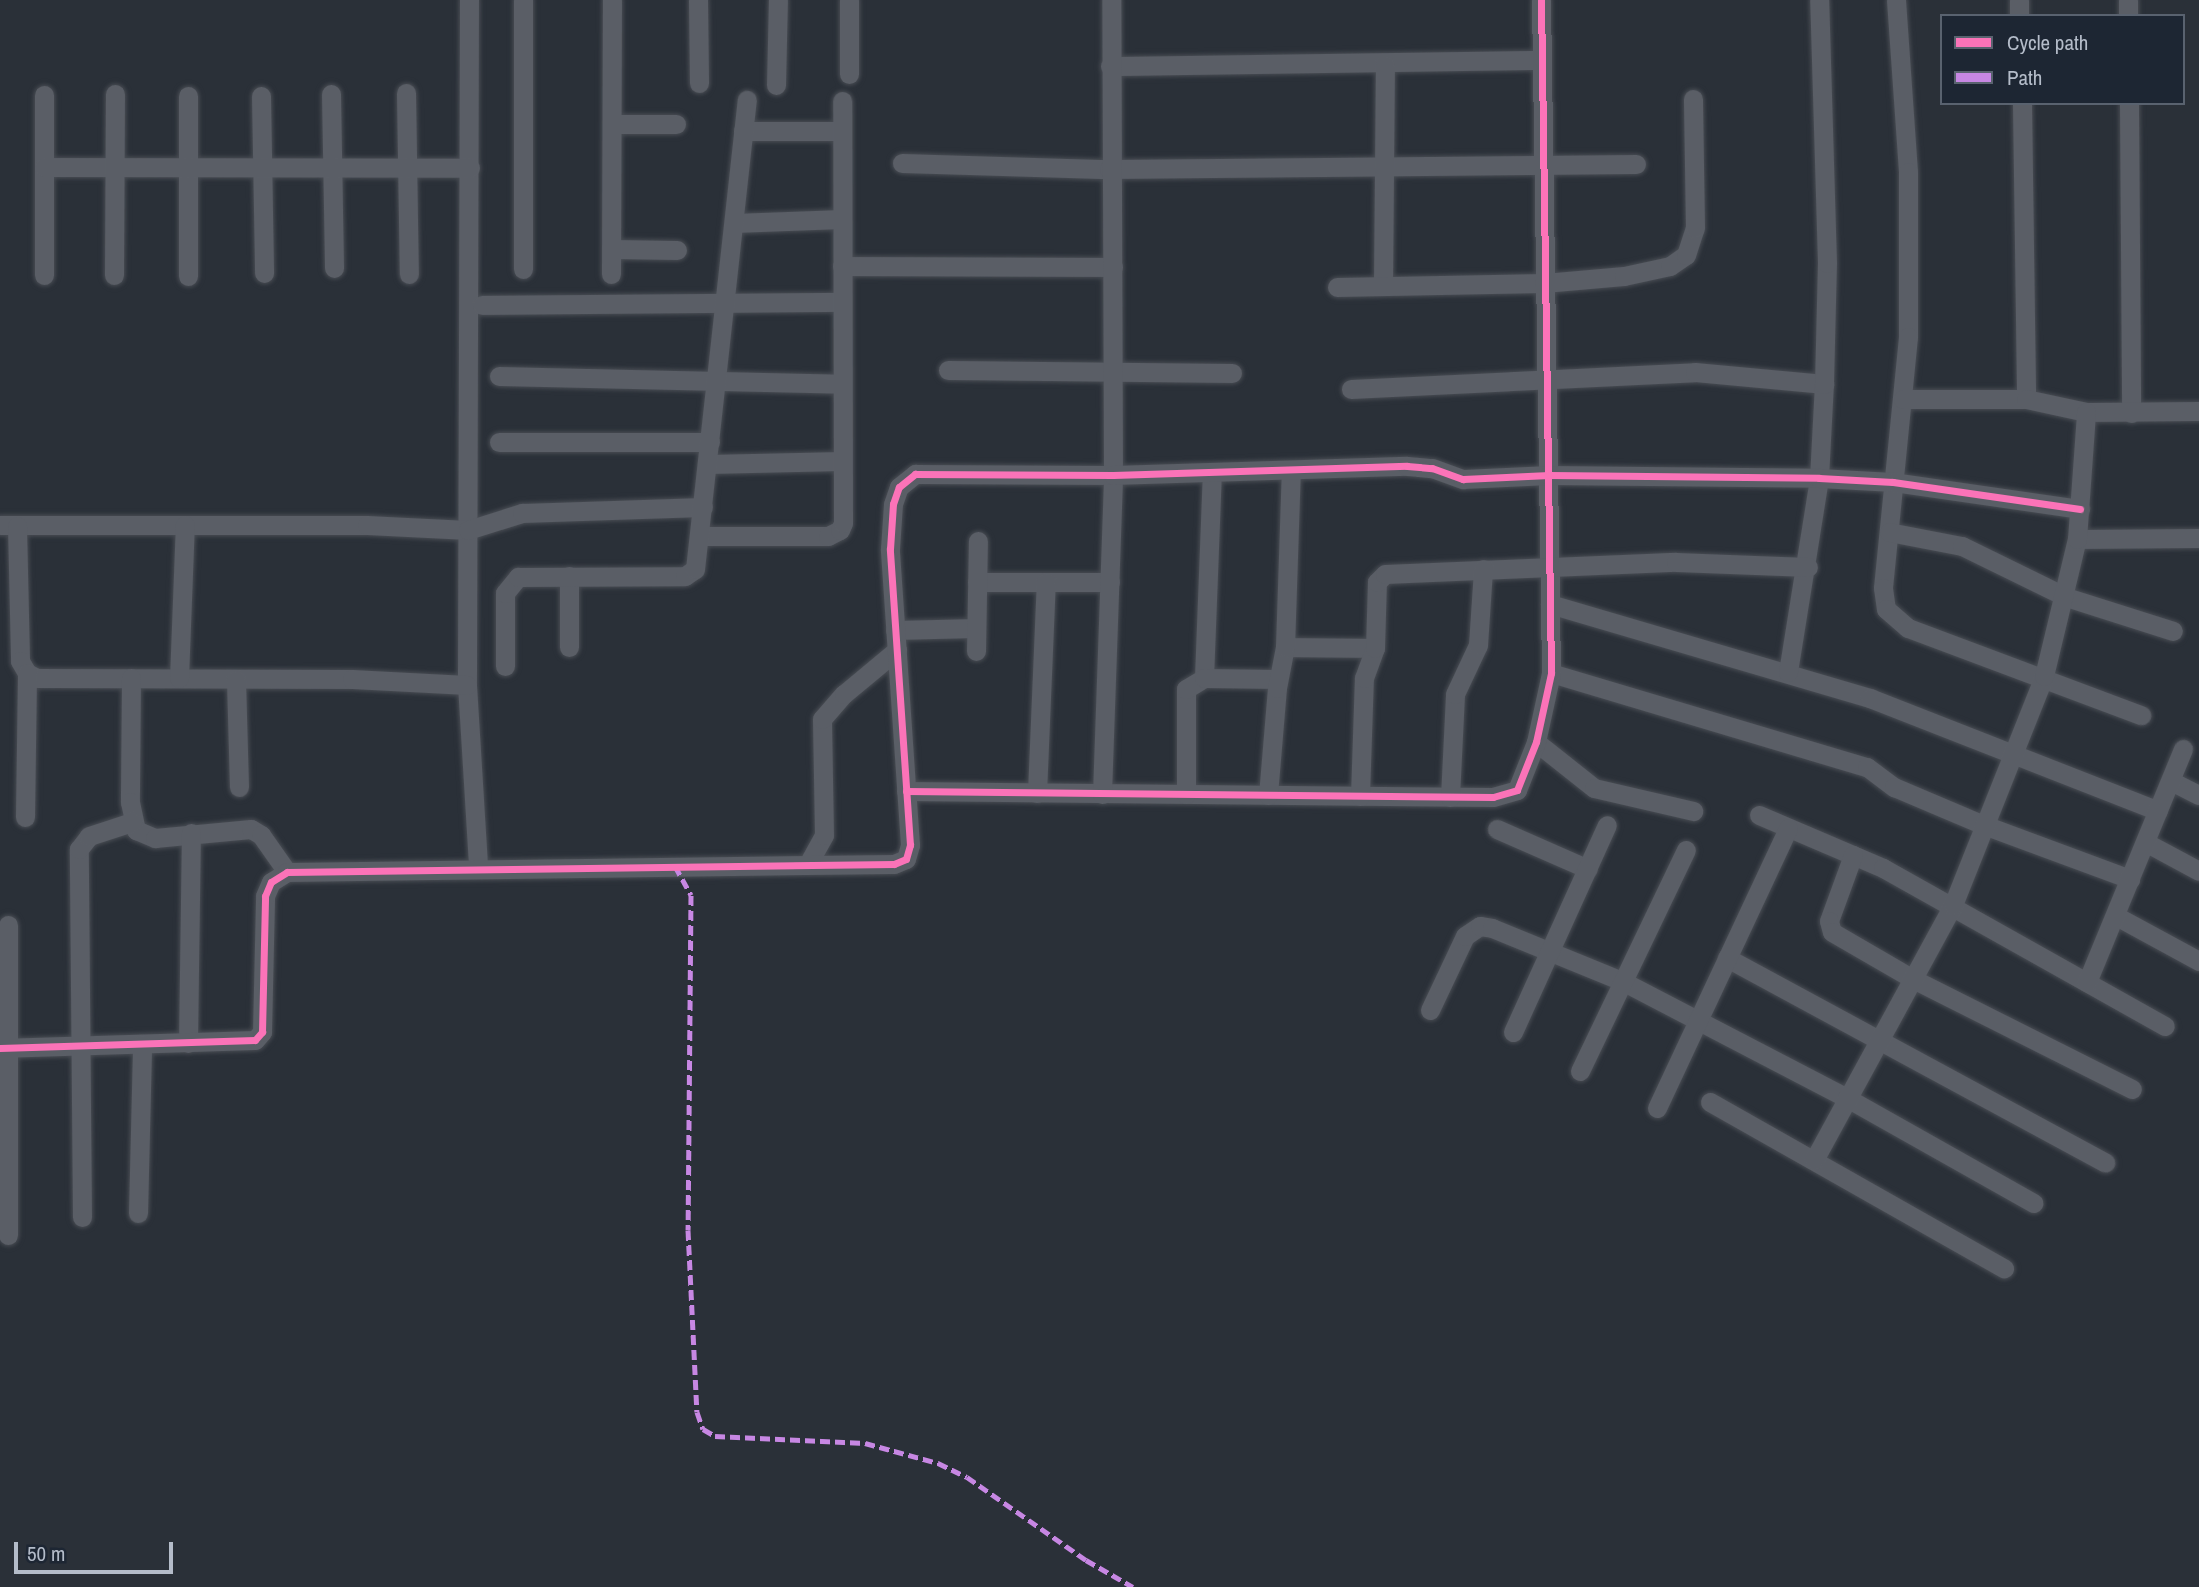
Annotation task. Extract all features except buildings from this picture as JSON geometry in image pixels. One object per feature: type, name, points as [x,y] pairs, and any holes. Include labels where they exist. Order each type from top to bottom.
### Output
[{"type":"street","points":[[469,0],[467,685],[478,867]]},
{"type":"street","points":[[523,0],[523,269]]},
{"type":"street","points":[[611,274],[612,0]]},
{"type":"street","points":[[698,0],[699,83]]},
{"type":"street","points":[[776,85],[778,0]]},
{"type":"street","points":[[849,0],[849,75]]},
{"type":"street","points":[[1102,794],[1113,475],[1113,267],[1109,169],[1111,0]]},
{"type":"street","points":[[906,791],[1493,797],[1517,790],[1536,742],[1551,673],[1551,566],[1541,165],[1541,0]]},
{"type":"street","points":[[1788,672],[1808,567],[1819,478],[1824,384],[1827,263],[1819,0]]},
{"type":"street","points":[[1896,0],[1908,172],[1908,337],[1883,589],[1890,616],[1908,628],[2044,676],[2141,715]]},
{"type":"street","points":[[1110,66],[1385,65],[1540,60]]},
{"type":"street","points":[[1383,286],[1385,65]]},
{"type":"street","points":[[406,93],[409,274]]},
{"type":"street","points":[[114,275],[115,94]]},
{"type":"street","points":[[331,94],[334,268]]},
{"type":"street","points":[[44,95],[44,275]]},
{"type":"street","points":[[188,96],[188,276]]},
{"type":"street","points":[[261,96],[264,273]]},
{"type":"street","points":[[1337,288],[1544,283],[1656,271],[1686,255],[1695,228],[1693,99]]},
{"type":"street","points":[[505,666],[507,586],[518,577],[685,576],[695,569],[704,507],[747,100]]},
{"type":"street","points":[[700,536],[835,535],[843,523],[842,101]]},
{"type":"street","points":[[2022,105],[2026,399]]},
{"type":"street","points":[[2129,105],[2131,414]]},
{"type":"street","points":[[613,124],[676,124]]},
{"type":"street","points":[[743,131],[842,131]]},
{"type":"street","points":[[902,163],[1109,169],[1383,169],[1636,164]]},
{"type":"street","points":[[44,167],[470,169]]},
{"type":"street","points":[[734,223],[842,219]]},
{"type":"street","points":[[612,249],[677,250]]},
{"type":"street","points":[[842,266],[1113,267]]},
{"type":"street","points":[[482,305],[725,306],[842,302]]},
{"type":"street","points":[[948,370],[1232,373]]},
{"type":"street","points":[[1351,389],[1546,382],[1695,372],[1824,384]]},
{"type":"street","points":[[499,376],[842,384]]},
{"type":"street","points":[[1903,399],[2026,399],[2087,412],[2131,414],[2199,411]]},
{"type":"street","points":[[1814,1160],[1953,905],[2044,676],[2066,597],[2077,539],[2087,412]]},
{"type":"street","points":[[499,442],[710,442]]},
{"type":"street","points":[[708,464],[842,461]]},
{"type":"street","points":[[4,1048],[247,1042],[262,1032],[265,896],[271,882],[287,872],[478,867],[894,864],[906,859],[910,845],[891,523],[893,504],[904,481],[929,472],[1113,475],[1407,466],[1432,468],[1463,479],[1549,475],[1819,478],[1893,482],[2080,509]]},
{"type":"street","points":[[1268,795],[1278,679],[1285,647],[1291,470]]},
{"type":"street","points":[[1204,678],[1212,472]]},
{"type":"street","points":[[24,817],[27,673],[20,661],[8,525],[467,530],[522,513],[704,507]]},
{"type":"street","points":[[179,678],[185,526]]},
{"type":"street","points":[[1889,533],[1962,546],[2066,597],[2173,631]]},
{"type":"street","points":[[2077,539],[2199,538]]},
{"type":"street","points":[[975,651],[978,541]]},
{"type":"street","points":[[1360,796],[1364,678],[1375,648],[1380,577],[1483,569],[1676,562],[1808,567]]},
{"type":"street","points":[[1450,797],[1455,694],[1478,646],[1483,569]]},
{"type":"street","points":[[569,576],[569,647]]},
{"type":"street","points":[[977,582],[1110,582]]},
{"type":"street","points":[[1037,793],[1046,582]]},
{"type":"street","points":[[1550,604],[1788,672],[2013,752],[2158,811]]},
{"type":"street","points":[[808,864],[824,835],[822,719],[896,640],[976,628]]},
{"type":"street","points":[[1285,647],[1375,648]]},
{"type":"street","points":[[27,673],[37,678],[352,679],[467,685]]},
{"type":"street","points":[[1551,673],[1867,767],[1894,787],[1984,825],[2130,878]]},
{"type":"street","points":[[131,678],[132,821],[136,830],[155,838],[251,829],[261,835],[287,872]]},
{"type":"street","points":[[1186,794],[1185,695],[1190,684],[1204,678],[1278,679]]},
{"type":"street","points":[[236,680],[239,787]]},
{"type":"street","points":[[1536,742],[1594,788],[1693,811]]},
{"type":"street","points":[[2087,982],[2183,749]]},
{"type":"street","points":[[2171,781],[2199,795]]},
{"type":"street","points":[[1759,815],[1853,855],[1953,905],[2165,1026]]},
{"type":"street","points":[[82,1217],[79,849],[89,836],[132,821]]},
{"type":"street","points":[[1513,1032],[1552,953],[1607,825]]},
{"type":"street","points":[[1657,1108],[1788,828]]},
{"type":"street","points":[[1497,829],[1588,869]]},
{"type":"street","points":[[188,1043],[191,834]]},
{"type":"street","points":[[2145,842],[2199,871]]},
{"type":"street","points":[[1580,1071],[1686,850]]},
{"type":"street","points":[[1853,855],[1829,927],[1913,979],[2132,1089]]},
{"type":"street","points":[[2116,916],[2199,961]]},
{"type":"street","points":[[8,925],[4,1048],[4,1202],[8,1235]]},
{"type":"street","points":[[1430,1010],[1471,929],[1492,928],[1624,982],[1847,1098],[2033,1203]]},
{"type":"street","points":[[1727,958],[1880,1038],[2105,1162]]},
{"type":"street","points":[[138,1213],[142,1044]]},
{"type":"street","points":[[1710,1102],[2004,1268]]},
{"type":"marked path","points":[[675,866],[691,895],[688,1230],[697,1412],[703,1429],[715,1436],[865,1443],[938,1463],[967,1477],[1086,1560],[1133,1587]]},
{"type":"cycle path","points":[[906,791],[1493,797],[1517,790],[1536,742],[1551,673],[1541,0]]},
{"type":"cycle path","points":[[0,1048],[255,1040],[262,1032],[265,896],[271,882],[287,872],[894,864],[906,859],[910,845],[890,549],[893,504],[899,487],[915,474],[1113,475],[1407,466],[1432,468],[1463,479],[1549,475],[1819,478],[1893,482],[2080,509]]}]
